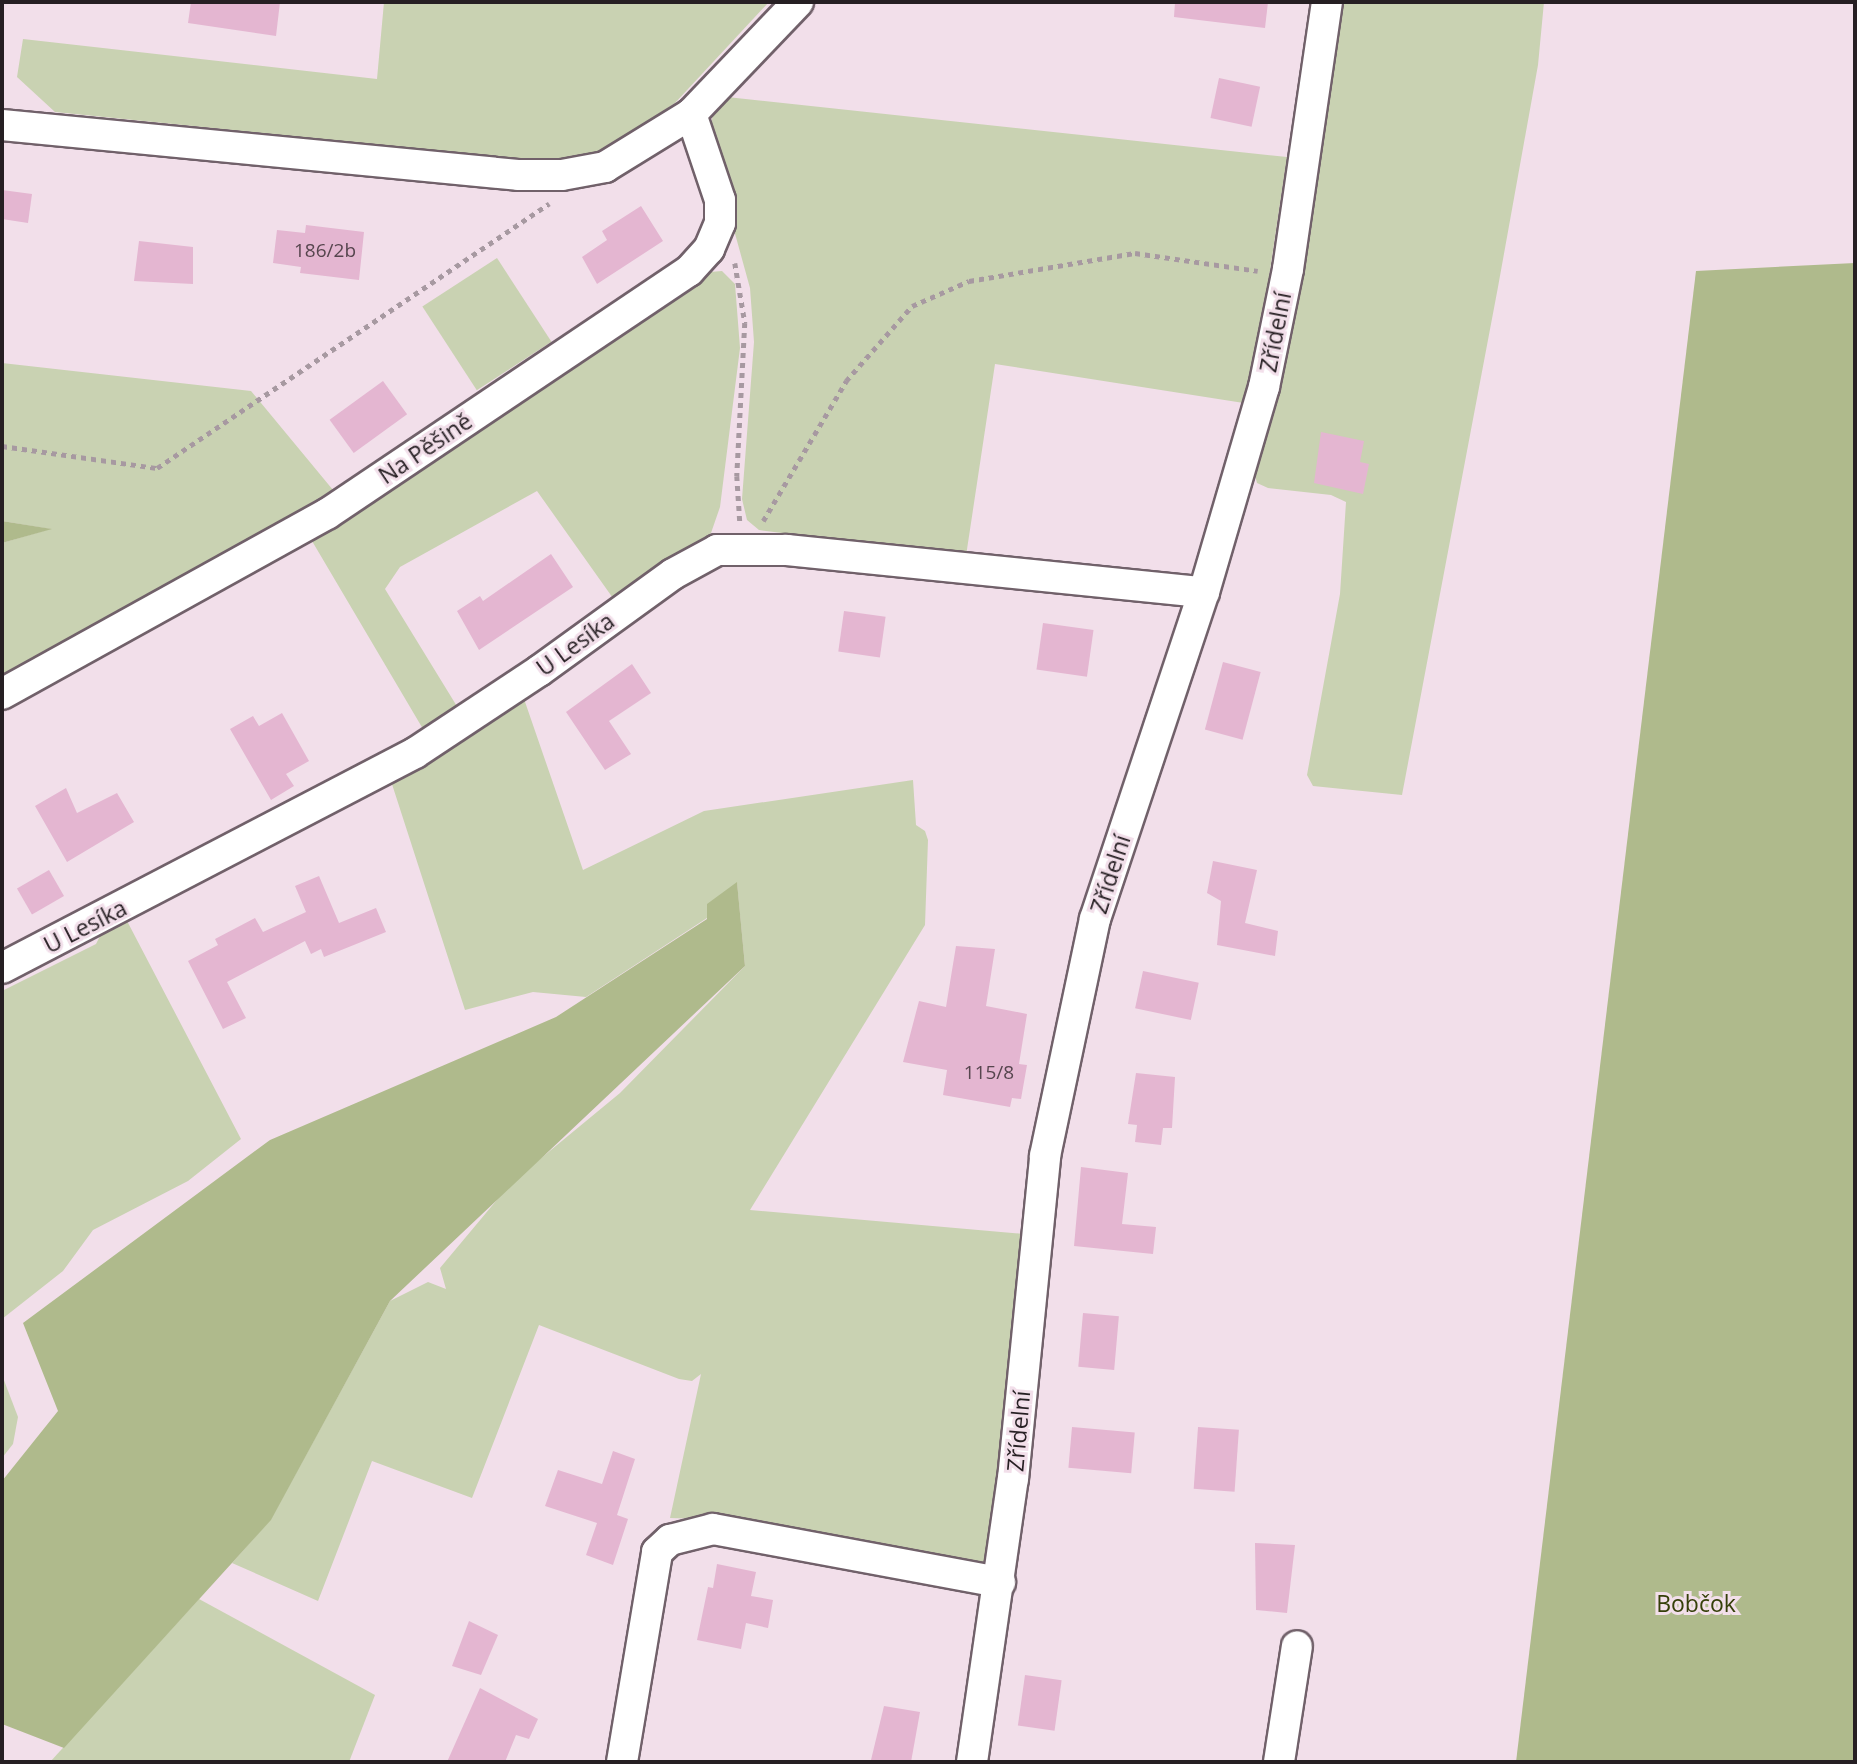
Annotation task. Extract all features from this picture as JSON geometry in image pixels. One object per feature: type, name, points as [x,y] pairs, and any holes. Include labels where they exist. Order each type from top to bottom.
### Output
[{"type":"street","points":[[2,125],[504,174],[562,175],[605,167],[691,114],[798,2]]},
{"type":"street","name":"Zřídelní","points":[[972,1762],[1000,1582],[1045,1156],[1095,919],[1204,592],[1265,387],[1291,246],[1327,2]]},
{"type":"street","points":[[691,114],[720,200],[720,223]]},
{"type":"street","name":"Na Pěšině","points":[[2,694],[327,514],[689,271],[709,248],[720,223]]},
{"type":"street","name":"U Lesíka","points":[[2,968],[415,753],[539,671],[673,574],[717,550],[746,547],[1204,592]]},
{"type":"street","points":[[622,1762],[657,1552],[670,1541],[713,1529],[1000,1582]]},
{"type":"street","points":[[1279,1762],[1297,1646]]},
{"type":"path","points":[[2,446],[157,468],[559,198]]},
{"type":"path","points":[[720,223],[737,270],[745,323],[737,476],[746,547]]},
{"type":"path","points":[[746,547],[846,381],[912,306],[969,281],[1135,253],[1257,272],[1280,259],[1291,246]]},
{"type":"green space","points":[[384,2],[769,2],[675,103],[605,149],[569,160],[536,161],[55,112],[17,77],[23,39],[377,79]]},
{"type":"green space","points":[[1342,2],[1544,2],[1538,65],[1402,795],[1313,786],[1307,775],[1340,594],[1346,502],[1331,495],[1268,488],[1257,483],[1253,468]]},
{"type":"green space","points":[[727,97],[1287,157],[1250,404],[995,364],[966,556],[759,530],[747,520],[742,499],[754,342],[750,288],[710,143],[713,109]]},
{"type":"green space","points":[[497,258],[551,342],[477,390],[422,306]]},
{"type":"green space","name":"Bobčok","points":[[1855,263],[1855,1762],[1516,1762],[1696,271]]},
{"type":"green space","points":[[722,271],[735,284],[740,348],[720,507],[711,533],[615,601],[537,491],[400,567],[385,589],[458,708],[423,729],[312,541],[710,272]]},
{"type":"green space","points":[[2,363],[251,391],[333,490],[2,684],[2,543],[50,529],[2,521]]},
{"type":"green space","points":[[2,521],[52,529],[2,543]]},
{"type":"green space","points":[[523,696],[583,870],[704,811],[913,780],[916,825],[925,831],[928,840],[925,925],[750,1210],[1025,1234],[992,1565],[700,1519],[670,1518],[701,1374],[692,1381],[679,1379],[539,1325],[472,1498],[372,1461],[318,1601],[232,1563],[271,1519],[390,1301],[428,1282],[446,1289],[440,1268],[511,1183],[620,1093],[745,966],[737,883],[707,918],[586,997],[533,992],[465,1010],[390,778]]},
{"type":"green space","points":[[737,882],[745,966],[390,1301],[271,1520],[64,1748],[2,1724],[2,1481],[58,1411],[23,1323],[270,1140],[556,1017],[707,919],[707,904]]},
{"type":"green space","points":[[126,919],[241,1139],[188,1181],[93,1230],[63,1271],[2,1319],[2,991],[96,944],[102,932]]},
{"type":"green space","points":[[2,1375],[18,1417],[13,1444],[2,1458]]},
{"type":"green space","points":[[199,1599],[375,1695],[349,1762],[50,1762]]},
{"type":"building","points":[[191,2],[280,2],[276,36],[188,23]]},
{"type":"building","points":[[1175,2],[1268,2],[1265,28],[1174,17]]},
{"type":"building","points":[[1219,78],[1260,87],[1252,127],[1210,118]]},
{"type":"building","points":[[2,190],[32,194],[28,223],[2,219]]},
{"type":"building","points":[[641,206],[663,241],[597,284],[582,257],[607,240],[602,231]]},
{"type":"building","points":[[306,225],[364,232],[359,280],[300,273],[301,267],[273,263],[277,230],[305,233]]},
{"type":"building","points":[[139,241],[193,247],[193,284],[134,281]]},
{"type":"building","points":[[383,381],[407,414],[354,453],[330,420]]},
{"type":"building","points":[[1321,432],[1364,441],[1360,462],[1369,464],[1363,494],[1314,483]]},
{"type":"building","points":[[551,554],[573,587],[479,650],[457,611],[480,596],[483,601]]},
{"type":"building","points":[[844,611],[886,617],[880,657],[838,652]]},
{"type":"building","points":[[1043,623],[1094,630],[1087,677],[1036,670]]},
{"type":"building","points":[[1223,662],[1261,672],[1243,740],[1205,730]]},
{"type":"building","points":[[632,664],[651,693],[609,721],[631,754],[605,770],[566,712]]},
{"type":"building","points":[[282,713],[309,761],[286,774],[294,786],[271,800],[230,729],[253,716],[259,726]]},
{"type":"building","points":[[66,788],[77,813],[117,793],[134,822],[67,862],[35,806]]},
{"type":"building","points":[[1213,861],[1257,870],[1245,923],[1278,931],[1275,956],[1217,945],[1221,901],[1207,893]]},
{"type":"building","points":[[49,870],[64,896],[32,914],[17,888]]},
{"type":"building","points":[[319,876],[339,923],[376,908],[386,932],[324,957],[321,949],[311,954],[305,941],[227,982],[246,1018],[223,1029],[188,961],[218,945],[215,939],[255,918],[263,932],[306,912],[295,886]]},
{"type":"building","points":[[956,946],[995,949],[986,1006],[1027,1014],[1019,1064],[1027,1065],[1021,1099],[1012,1098],[1010,1107],[943,1095],[947,1070],[903,1062],[919,1001],[946,1007]]},
{"type":"building","points":[[1143,971],[1199,983],[1191,1020],[1135,1008]]},
{"type":"building","points":[[1136,1073],[1175,1077],[1172,1128],[1163,1128],[1161,1145],[1135,1142],[1137,1125],[1128,1124]]},
{"type":"building","points":[[1081,1167],[1128,1173],[1122,1224],[1156,1227],[1153,1254],[1074,1246]]},
{"type":"building","points":[[1083,1313],[1119,1316],[1114,1370],[1078,1367]]},
{"type":"building","points":[[1072,1427],[1135,1432],[1131,1473],[1068,1468]]},
{"type":"building","points":[[1198,1427],[1239,1430],[1235,1492],[1194,1489]]},
{"type":"building","points":[[613,1451],[635,1459],[617,1515],[628,1519],[613,1565],[586,1555],[597,1523],[545,1506],[558,1470],[602,1484]]},
{"type":"building","points":[[1255,1543],[1295,1545],[1287,1613],[1256,1610]]},
{"type":"building","points":[[717,1564],[756,1572],[751,1596],[773,1600],[768,1628],[746,1623],[741,1649],[697,1640],[708,1587],[713,1588]]},
{"type":"building","points":[[469,1621],[498,1635],[481,1675],[452,1666]]},
{"type":"building","points":[[1025,1675],[1062,1680],[1055,1731],[1018,1726]]},
{"type":"building","points":[[480,1688],[538,1719],[529,1739],[516,1735],[505,1762],[447,1762]]},
{"type":"building","points":[[884,1706],[920,1712],[911,1762],[871,1760]]}]
